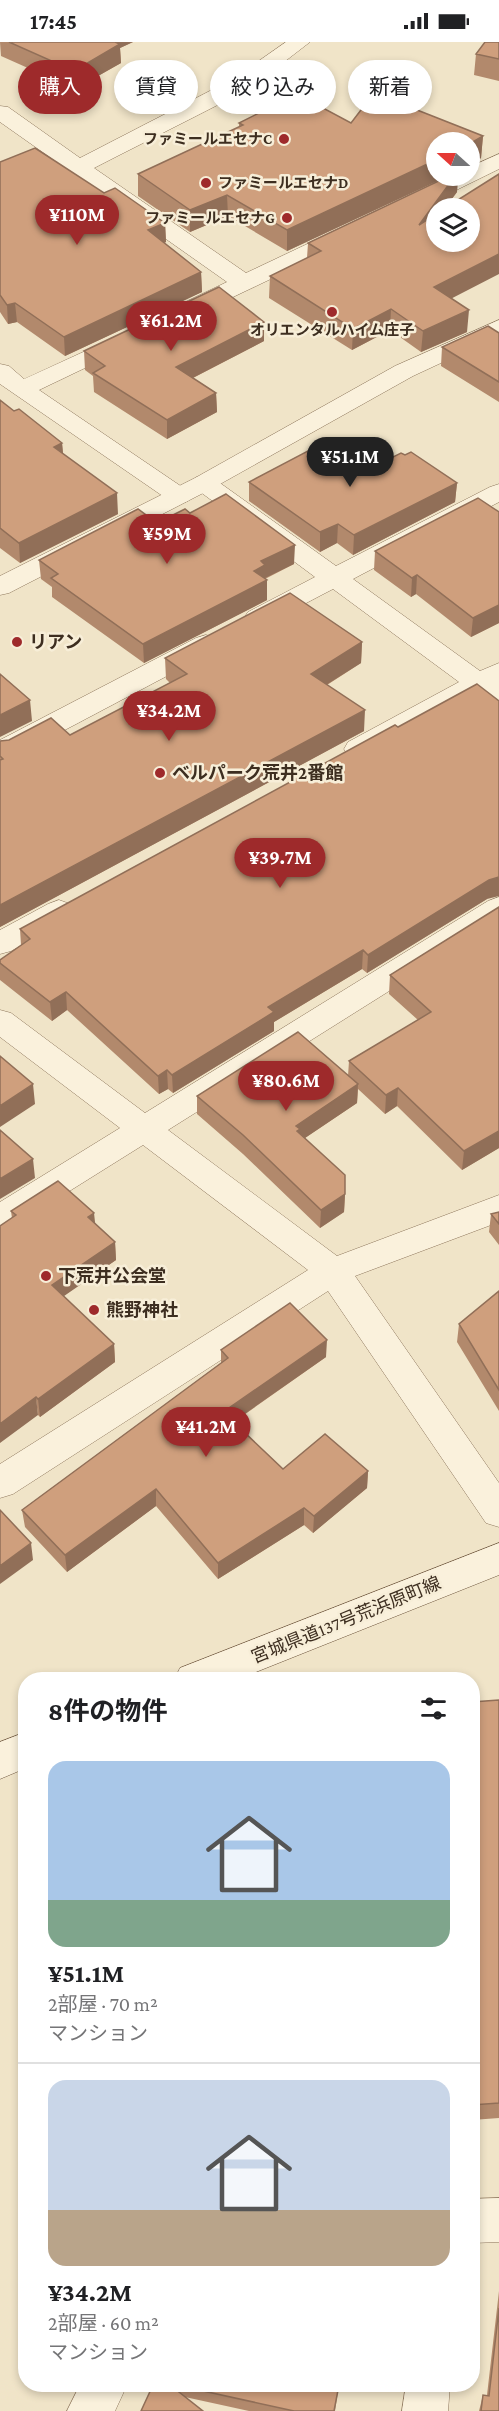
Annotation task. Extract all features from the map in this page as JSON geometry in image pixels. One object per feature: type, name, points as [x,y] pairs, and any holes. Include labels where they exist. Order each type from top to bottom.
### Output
[{"type":"street","points":[[77,168],[241,84],[300,42]]},
{"type":"street","points":[[0,112],[244,283]]},
{"type":"street","points":[[480,170],[499,161]]},
{"type":"street","points":[[394,211],[446,186]]},
{"type":"street","points":[[170,318],[362,226]]},
{"type":"street","points":[[21,389],[149,328]]},
{"type":"street","points":[[0,587],[204,483],[404,371],[496,332]]},
{"type":"street","points":[[0,371],[21,389],[179,496]]},
{"type":"street","points":[[204,483],[335,577],[492,684],[333,762]]},
{"type":"street","points":[[0,752],[499,492]]},
{"type":"street","points":[[0,943],[83,898]]},
{"type":"street","points":[[0,1218],[499,908]]},
{"type":"street","points":[[0,1021],[333,1271],[499,1512]]},
{"type":"street","points":[[0,1483],[333,1271],[499,1208]]},
{"type":"street","name":"宮城県道137号荒浜原町線","points":[[213,1672],[499,1559]]},
{"type":"street","points":[[0,1761],[18,1753]]},
{"type":"street","points":[[480,2221],[499,2220]]},
{"type":"street","points":[[90,2411],[101,2392]]},
{"type":"street","points":[[425,2411],[427,2392]]},
{"type":"building","points":[[9,42],[115,42],[120,44],[93,60],[49,60]]},
{"type":"building","points":[[485,42],[499,42],[499,59],[476,54]]},
{"type":"building","points":[[257,114],[334,114],[351,123],[358,114],[427,114],[473,132],[426,132],[426,165],[287,230],[227,195],[190,210],[138,174],[243,125],[239,123]]},
{"type":"building","points":[[35,148],[104,193],[115,188],[165,223],[148,230],[201,272],[64,337],[15,303],[7,305],[0,295],[0,162]]},
{"type":"building","points":[[499,174],[499,254],[434,287],[469,310],[423,331],[391,309],[353,329],[270,276],[321,251],[308,243],[428,186],[448,186],[439,198],[426,198],[426,215],[419,225],[426,220],[426,252],[480,252],[480,198],[461,198]]},
{"type":"building","points":[[219,287],[264,322],[176,367],[216,393],[167,420],[93,373],[105,366],[84,351]]},
{"type":"building","points":[[488,326],[499,333],[499,382],[442,347]]},
{"type":"building","points":[[0,400],[14,411],[19,409],[62,443],[54,447],[117,493],[19,543],[0,528]]},
{"type":"building","points":[[323,443],[365,471],[401,453],[405,455],[411,452],[457,483],[354,535],[338,524],[320,532],[249,482]]},
{"type":"building","points":[[226,494],[295,545],[261,561],[265,565],[254,571],[267,580],[143,644],[51,578],[58,574],[39,560],[138,509],[157,523],[185,509],[190,513]]},
{"type":"building","points":[[478,498],[499,512],[499,605],[473,618],[417,575],[412,578],[375,551]]},
{"type":"building","points":[[290,593],[362,642],[311,674],[365,710],[0,905],[0,760],[3,759],[0,756],[0,741],[9,740],[51,718],[70,735],[187,674],[165,658]]},
{"type":"building","points":[[0,674],[30,700],[0,715]]},
{"type":"building","points":[[477,684],[499,701],[499,877],[489,880],[368,955],[363,950],[268,1007],[274,1012],[172,1075],[167,1070],[158,1076],[66,992],[50,1002],[0,963],[0,960],[30,939],[20,929],[395,725],[398,727]]},
{"type":"building","points":[[499,907],[499,1131],[464,1151],[398,1088],[386,1095],[349,1061],[431,1012],[390,975]]},
{"type":"building","points":[[298,1032],[358,1084],[296,1126],[300,1129],[297,1131],[345,1175],[345,1194],[321,1210],[243,1135],[197,1096]]},
{"type":"building","points":[[0,1056],[33,1084],[0,1106]]},
{"type":"building","points":[[0,1130],[33,1159],[0,1179]]},
{"type":"building","points":[[58,1181],[94,1213],[88,1217],[115,1242],[52,1285],[114,1344],[0,1424],[0,1226],[16,1215],[11,1211]]},
{"type":"building","points":[[499,1212],[499,1224],[491,1214]]},
{"type":"building","points":[[499,1291],[499,1390],[459,1324]]},
{"type":"building","points":[[290,1303],[327,1340],[223,1412],[283,1469],[325,1434],[368,1471],[314,1516],[304,1508],[218,1563],[156,1489],[65,1555],[22,1510],[228,1358],[221,1350]]},
{"type":"building","points":[[0,1510],[31,1543],[0,1566]]},
{"type":"building","points":[[499,1700],[499,2103],[480,2104],[480,1701]]},
{"type":"building","points":[[499,2308],[499,2411],[481,2411],[483,2395],[489,2396]]},
{"type":"building","points":[[150,2392],[179,2392],[203,2411],[141,2411]]},
{"type":"building","points":[[208,2392],[338,2392],[334,2411],[294,2411]]},
{"type":"place","name":"ファミールエセナC","points":[[284,139]]},
{"type":"place","name":"ファミールエセナD","points":[[206,183]]},
{"type":"place","name":"ファミールエセナG","points":[[287,218]]},
{"type":"place","name":"オリエンタルハイム庄子","points":[[332,312]]},
{"type":"place","name":"リアン","points":[[17,642]]},
{"type":"place","name":"ベルパーク荒井2番館","points":[[160,773]]},
{"type":"place","name":"下荒井公会堂","points":[[46,1276]]},
{"type":"place","name":"熊野神社","points":[[94,1310]]}]
